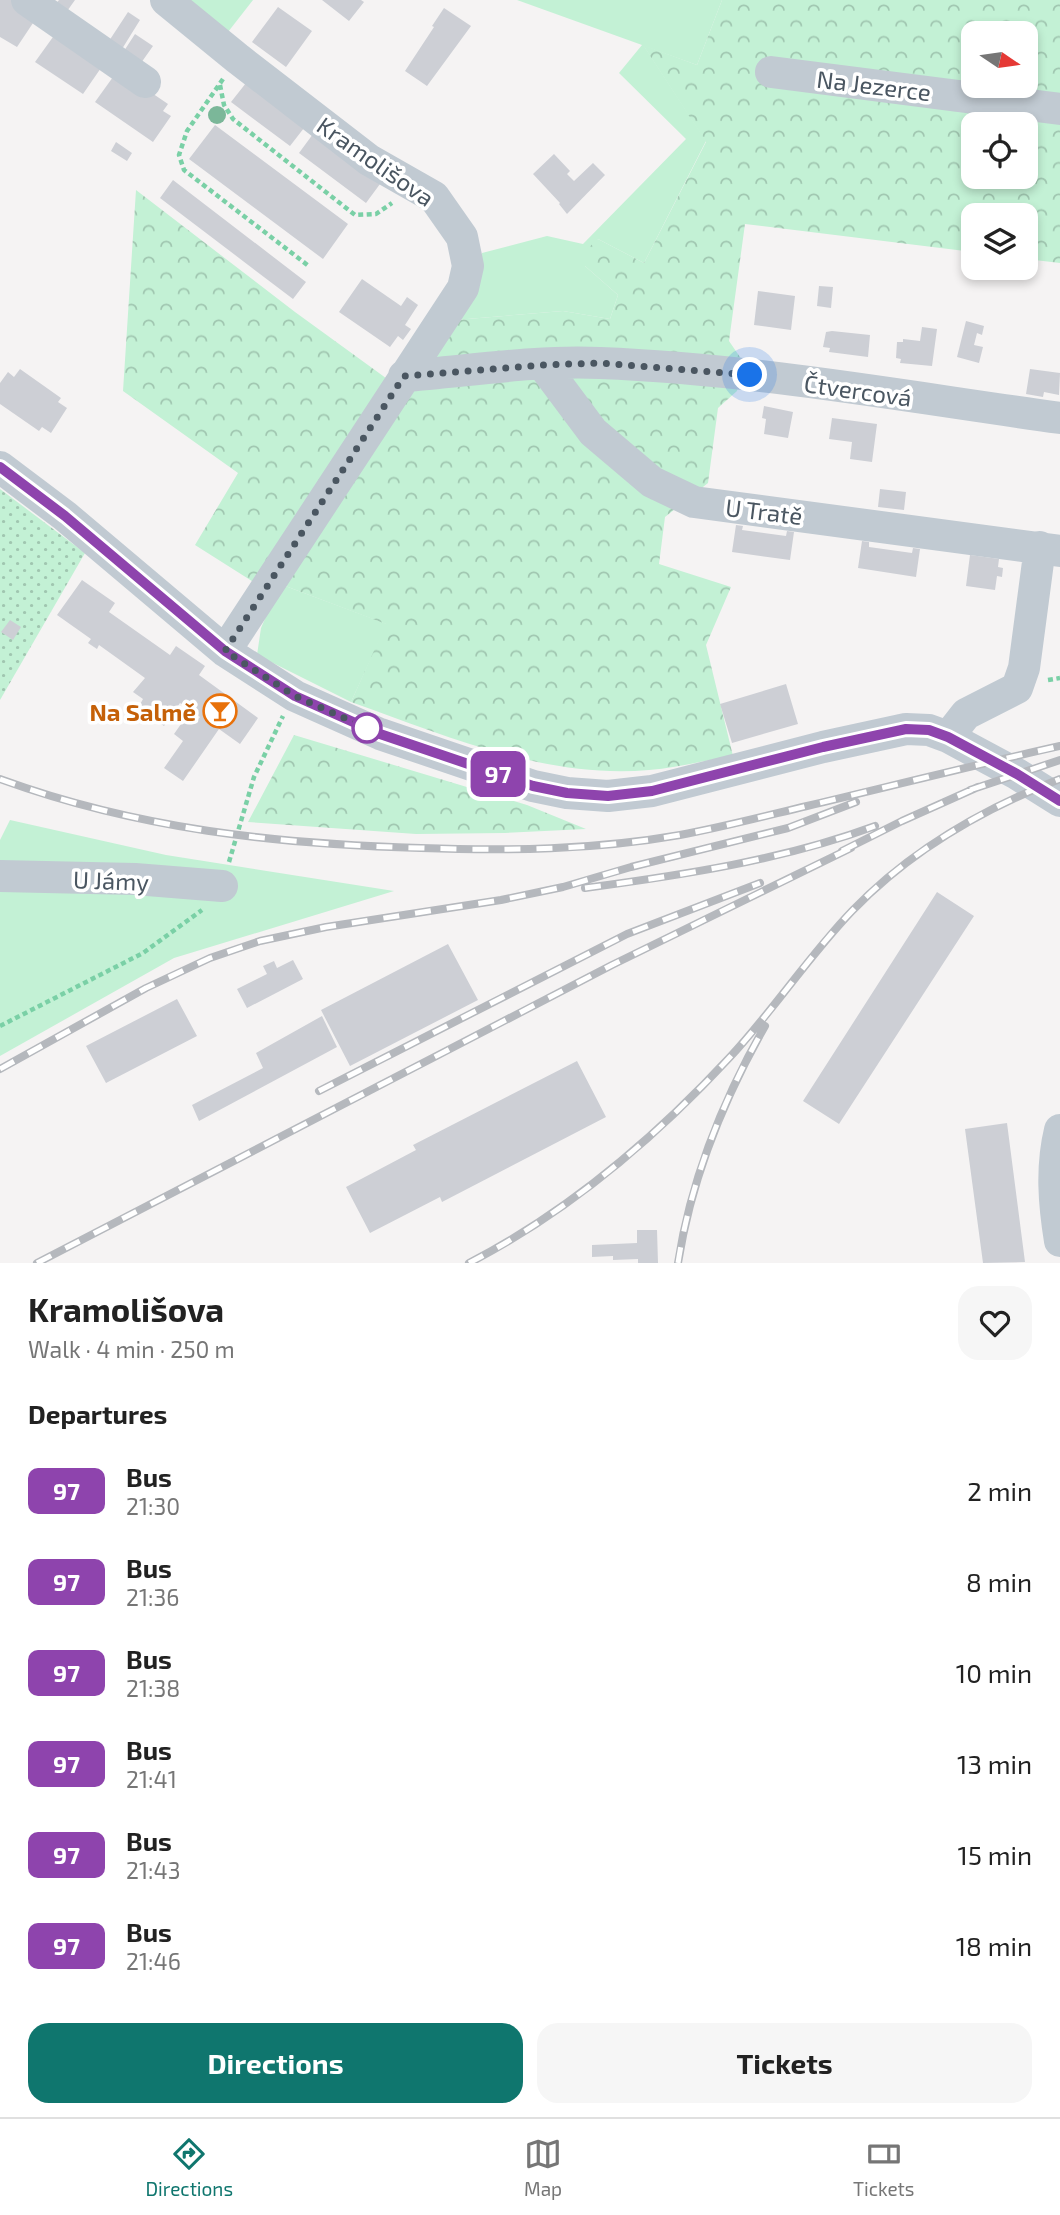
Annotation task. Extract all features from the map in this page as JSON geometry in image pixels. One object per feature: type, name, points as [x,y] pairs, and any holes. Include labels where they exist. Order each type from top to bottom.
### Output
[{"type":"street","points":[[27,0],[145,82]]},
{"type":"street","name":"Kramolišova","points":[[166,0],[228,71],[369,160],[434,197],[462,237],[468,267],[463,288],[225,651]]},
{"type":"street","name":"Na Jezerce","points":[[771,72],[1060,109]]},
{"type":"street","name":"Čtvercová","points":[[404,376],[599,363],[750,375],[1060,418]]},
{"type":"street","name":"U Tratě","points":[[543,365],[593,432],[652,482],[694,502],[1050,549],[1024,668],[1017,688],[966,714],[948,737]]},
{"type":"street","points":[[0,467],[65,516],[225,651],[295,696],[380,734],[533,786],[567,793],[608,796],[652,791],[823,747],[906,729],[929,730],[948,737],[1060,801]]},
{"type":"street","name":"U Jámy","points":[[0,876],[135,879],[222,886]]},
{"type":"street","points":[[1060,1130],[1055,1161],[1054,1202],[1060,1241]]},
{"type":"path","points":[[228,71],[224,106],[233,119],[355,215],[376,214],[414,185]]},
{"type":"path","points":[[228,71],[187,131],[180,155],[184,170],[310,267]]},
{"type":"path","points":[[0,1026],[143,953],[216,901],[254,776],[295,696]]},
{"type":"green space","points":[[187,0],[253,0],[228,32]]},
{"type":"green space","points":[[517,0],[722,0],[697,65],[644,46],[706,141],[644,263],[598,239],[585,266],[618,295],[610,319],[563,311],[455,320],[478,286],[482,253],[547,236],[583,244],[686,139],[619,73],[642,45]]},
{"type":"green space","points":[[722,0],[1060,0],[1060,263],[1038,260],[1038,203],[961,203],[961,251],[745,224],[729,341],[742,360],[737,391],[718,408],[708,483],[665,517],[659,564],[731,587],[706,645],[733,756],[670,768],[610,771],[572,768],[497,752],[351,702],[386,624],[280,584],[455,320],[563,311],[610,319],[618,295],[585,266],[585,251],[598,239],[644,263],[706,142],[643,45],[697,65]]},
{"type":"green space","points":[[136,190],[390,381],[255,583],[195,545],[238,473],[123,391]]},
{"type":"green space","points":[[0,489],[85,553],[0,700]]},
{"type":"green space","points":[[280,584],[387,624],[351,702],[257,655],[261,628]]},
{"type":"green space","points":[[294,735],[527,805],[586,829],[416,834],[248,822]]},
{"type":"green space","points":[[10,820],[166,855],[394,891],[174,958],[0,1056],[0,840]]},
{"type":"building","points":[[0,0],[15,0],[37,17],[17,47],[0,37]]},
{"type":"building","points":[[59,0],[75,0],[65,14],[54,6]]},
{"type":"building","points":[[322,0],[361,0],[364,2],[349,21]]},
{"type":"building","points":[[278,7],[312,31],[286,67],[252,42]]},
{"type":"building","points":[[444,8],[471,26],[427,86],[405,71]]},
{"type":"building","points":[[128,12],[140,20],[122,49],[109,41]]},
{"type":"building","points":[[58,30],[103,65],[83,94],[35,62]]},
{"type":"building","points":[[135,34],[153,46],[141,63],[124,51]]},
{"type":"building","points":[[118,70],[168,104],[163,111],[171,116],[153,142],[95,102]]},
{"type":"building","points":[[246,83],[304,128],[290,146],[231,102]]},
{"type":"building","points":[[215,125],[348,224],[323,259],[189,159]]},
{"type":"building","points":[[313,134],[380,184],[366,203],[299,153]]},
{"type":"building","points":[[116,142],[132,153],[127,161],[111,151]]},
{"type":"building","points":[[554,154],[570,171],[567,174],[574,181],[593,163],[605,175],[567,214],[533,174]]},
{"type":"building","points":[[173,180],[306,282],[293,299],[160,198]]},
{"type":"building","points":[[362,279],[401,306],[407,297],[418,305],[405,325],[411,329],[403,340],[398,336],[390,347],[339,312]]},
{"type":"building","points":[[819,286],[833,287],[831,308],[817,306]]},
{"type":"building","points":[[758,291],[795,296],[791,330],[754,325]]},
{"type":"building","points":[[966,321],[984,326],[982,335],[977,333],[974,345],[983,347],[979,363],[957,357]]},
{"type":"building","points":[[922,327],[937,329],[932,366],[900,363],[901,359],[896,358],[897,342],[903,342],[903,339],[920,341]]},
{"type":"building","points":[[826,332],[870,335],[868,357],[829,352],[830,348],[823,347]]},
{"type":"building","points":[[20,369],[61,398],[58,402],[67,408],[51,433],[42,427],[39,431],[0,404],[0,383],[8,372],[14,377]]},
{"type":"building","points":[[1030,369],[1060,373],[1059,395],[1044,392],[1043,397],[1026,394]]},
{"type":"building","points":[[764,406],[793,412],[788,438],[764,434]]},
{"type":"building","points":[[832,418],[877,424],[872,462],[850,459],[852,442],[829,439]]},
{"type":"building","points":[[880,489],[906,492],[904,510],[878,507]]},
{"type":"building","points":[[736,525],[743,526],[742,530],[786,536],[787,531],[794,532],[790,560],[732,552]]},
{"type":"building","points":[[862,541],[869,542],[869,547],[912,553],[913,548],[920,549],[916,577],[858,568]]},
{"type":"building","points":[[970,555],[999,559],[998,567],[1003,568],[1002,577],[997,576],[995,590],[966,586]]},
{"type":"building","points":[[82,580],[115,603],[109,612],[170,655],[176,646],[205,666],[199,675],[258,718],[240,744],[219,729],[183,781],[164,768],[183,741],[174,734],[186,717],[195,723],[200,717],[180,703],[164,726],[138,708],[143,699],[133,692],[145,678],[99,645],[97,649],[88,643],[91,639],[57,615]]},
{"type":"building","points":[[10,620],[21,627],[13,640],[1,632]]},
{"type":"building","points":[[786,684],[798,724],[732,743],[720,704]]},
{"type":"building","points":[[937,892],[974,916],[839,1124],[803,1101]]},
{"type":"building","points":[[448,944],[478,1000],[350,1066],[321,1010]]},
{"type":"building","points":[[293,960],[303,979],[247,1008],[237,989],[267,974],[263,966],[274,961],[277,968]]},
{"type":"building","points":[[177,999],[197,1036],[106,1083],[86,1046]]},
{"type":"building","points":[[322,1016],[337,1047],[199,1121],[192,1105],[263,1068],[256,1053]]},
{"type":"building","points":[[577,1061],[606,1117],[442,1202],[440,1197],[370,1233],[346,1187],[416,1150],[413,1145]]},
{"type":"building","points":[[1007,1123],[1025,1262],[983,1263],[965,1129]]},
{"type":"building","points":[[637,1230],[657,1230],[658,1263],[638,1263],[638,1259],[613,1260],[613,1256],[592,1257],[592,1245],[637,1243]]},
{"type":"railway","points":[[0,779],[52,796],[155,822],[260,838],[421,848],[550,848],[615,844],[696,832],[1060,746]]},
{"type":"railway","points":[[970,790],[1060,760]]},
{"type":"railway","points":[[469,1263],[506,1243],[575,1197],[671,1117],[746,1039],[852,911],[898,869],[975,818],[1060,779]]},
{"type":"railway","points":[[842,851],[978,787]]},
{"type":"railway","points":[[0,1069],[146,988],[210,958],[260,941],[326,927],[501,900],[563,887],[788,828],[856,802]]},
{"type":"railway","points":[[585,888],[696,872],[769,857],[875,826]]},
{"type":"railway","points":[[37,1263],[612,965],[851,848]]},
{"type":"railway","points":[[319,1091],[627,934],[760,883]]},
{"type":"railway","points":[[678,1263],[691,1201],[722,1111],[765,1026]]},
{"type":"bus line","name":"97","points":[[0,467],[65,516],[225,651],[295,696],[380,734],[533,786],[567,793],[608,796],[652,791],[823,747],[906,729],[929,730],[948,737],[1017,774],[1060,801]]},
{"type":"place","name":"Na Salmě","points":[[220,711]]},
{"type":"route","points":[[367,728],[295,696],[225,651],[404,376],[599,363],[750,375]]}]
